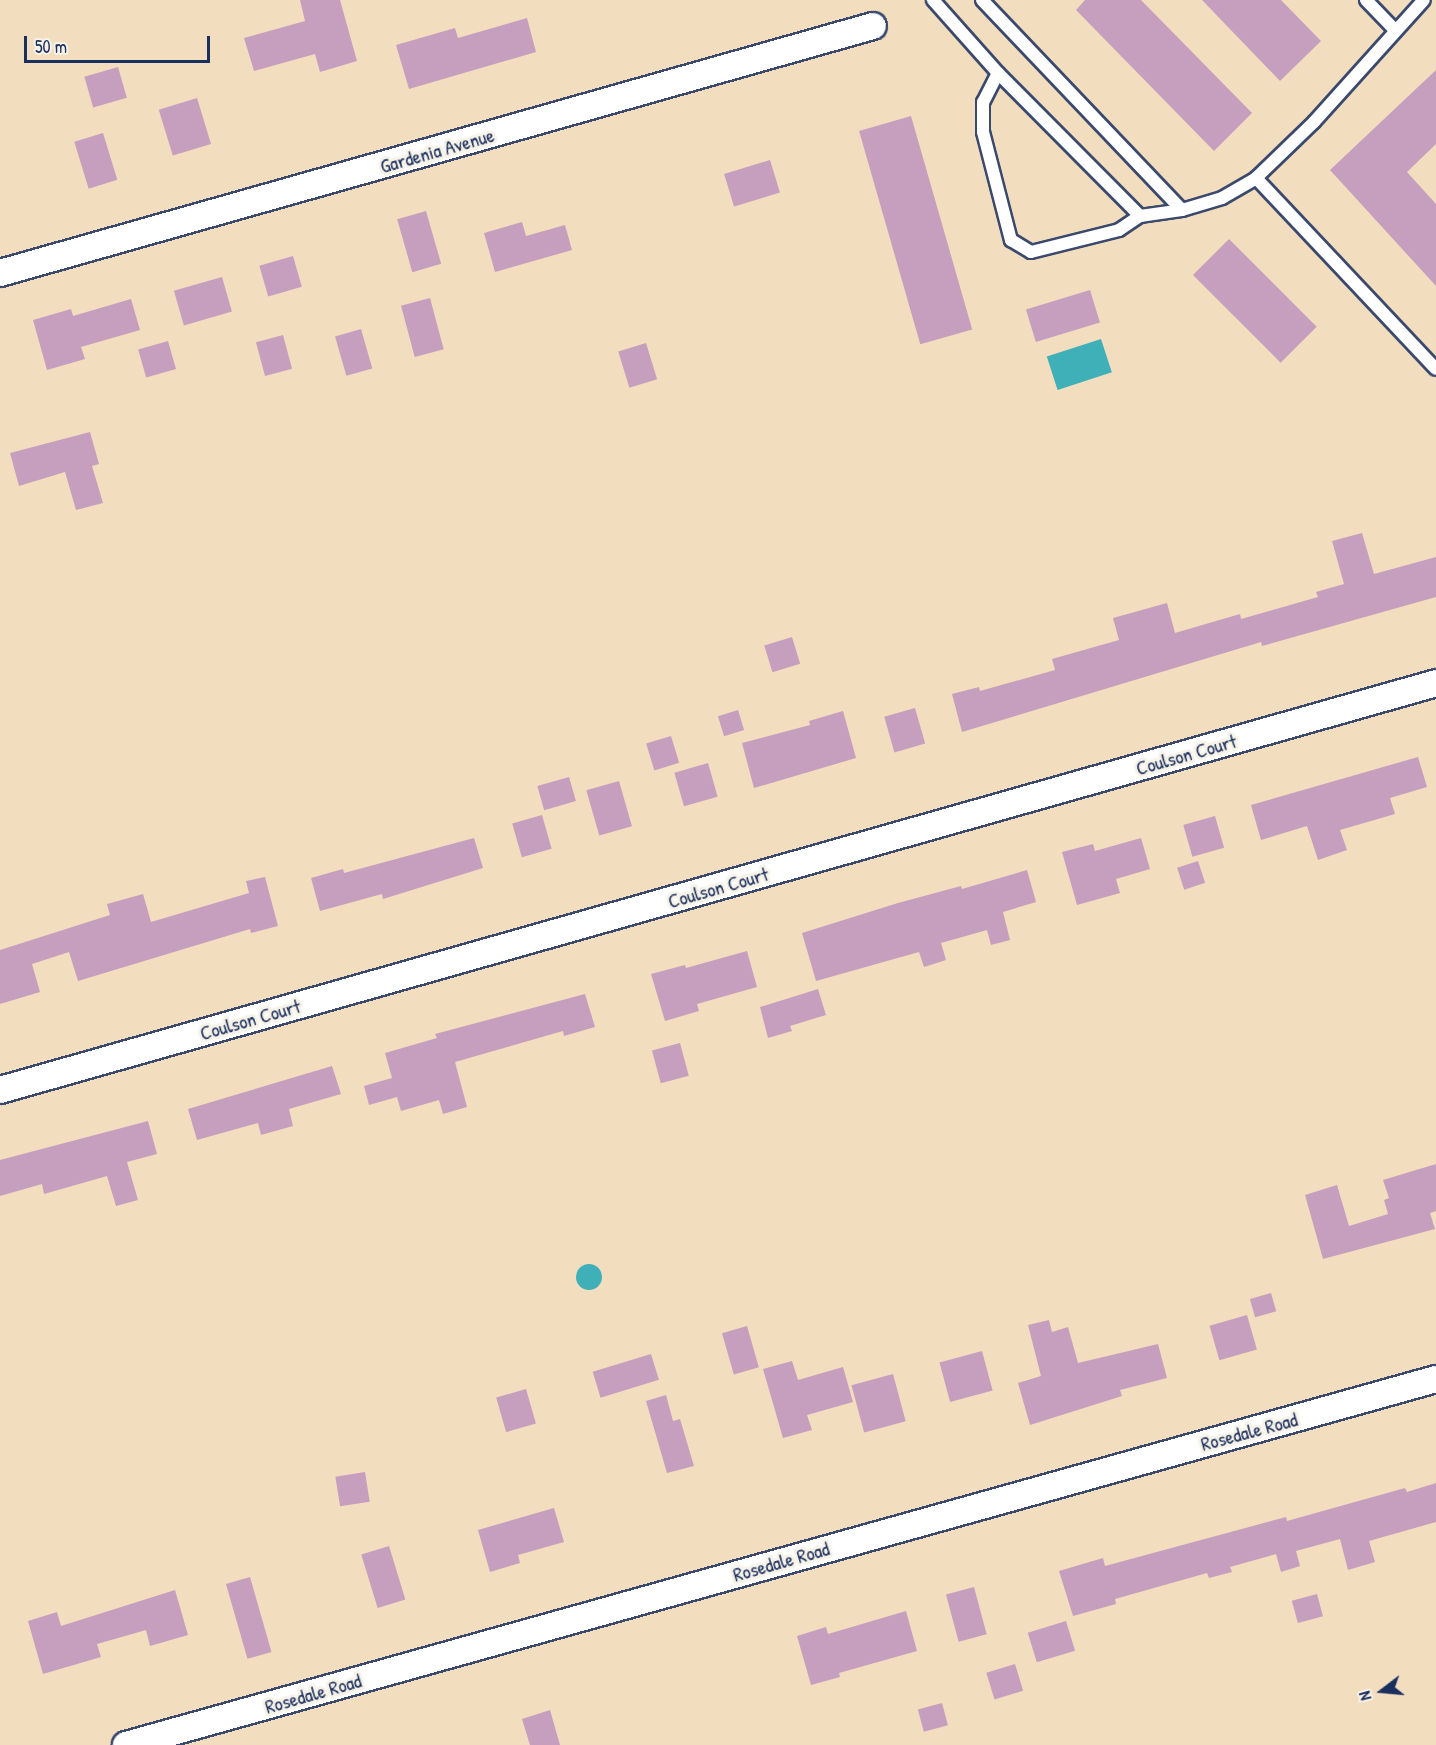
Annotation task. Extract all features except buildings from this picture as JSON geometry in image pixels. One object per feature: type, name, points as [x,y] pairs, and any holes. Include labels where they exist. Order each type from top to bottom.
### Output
[{"type":"street","name":"Gardenia Avenue","points":[[0,273],[873,26]]},
{"type":"street","name":"Coulson Court","points":[[0,1090],[1436,684]]},
{"type":"street","name":"Rosedale Road","points":[[126,1745],[1436,1379]]},
{"type":"lane","points":[[933,0],[998,73],[1140,216]]},
{"type":"lane","points":[[982,0],[1182,210]]},
{"type":"lane","points":[[1366,0],[1395,30]]},
{"type":"lane","points":[[998,73],[983,102],[982,132],[1011,240],[1031,252],[1119,230],[1140,216],[1182,210],[1222,198],[1256,178],[1314,122],[1424,0]]},
{"type":"lane","points":[[1256,178],[1436,369]]},
{"type":"water","points":[[1101,339],[1112,372],[1058,390],[1047,357]]},
{"type":"water","points":[[589,1264],[598,1268],[602,1277],[598,1286],[589,1290],[580,1286],[576,1277],[580,1268]]}]
